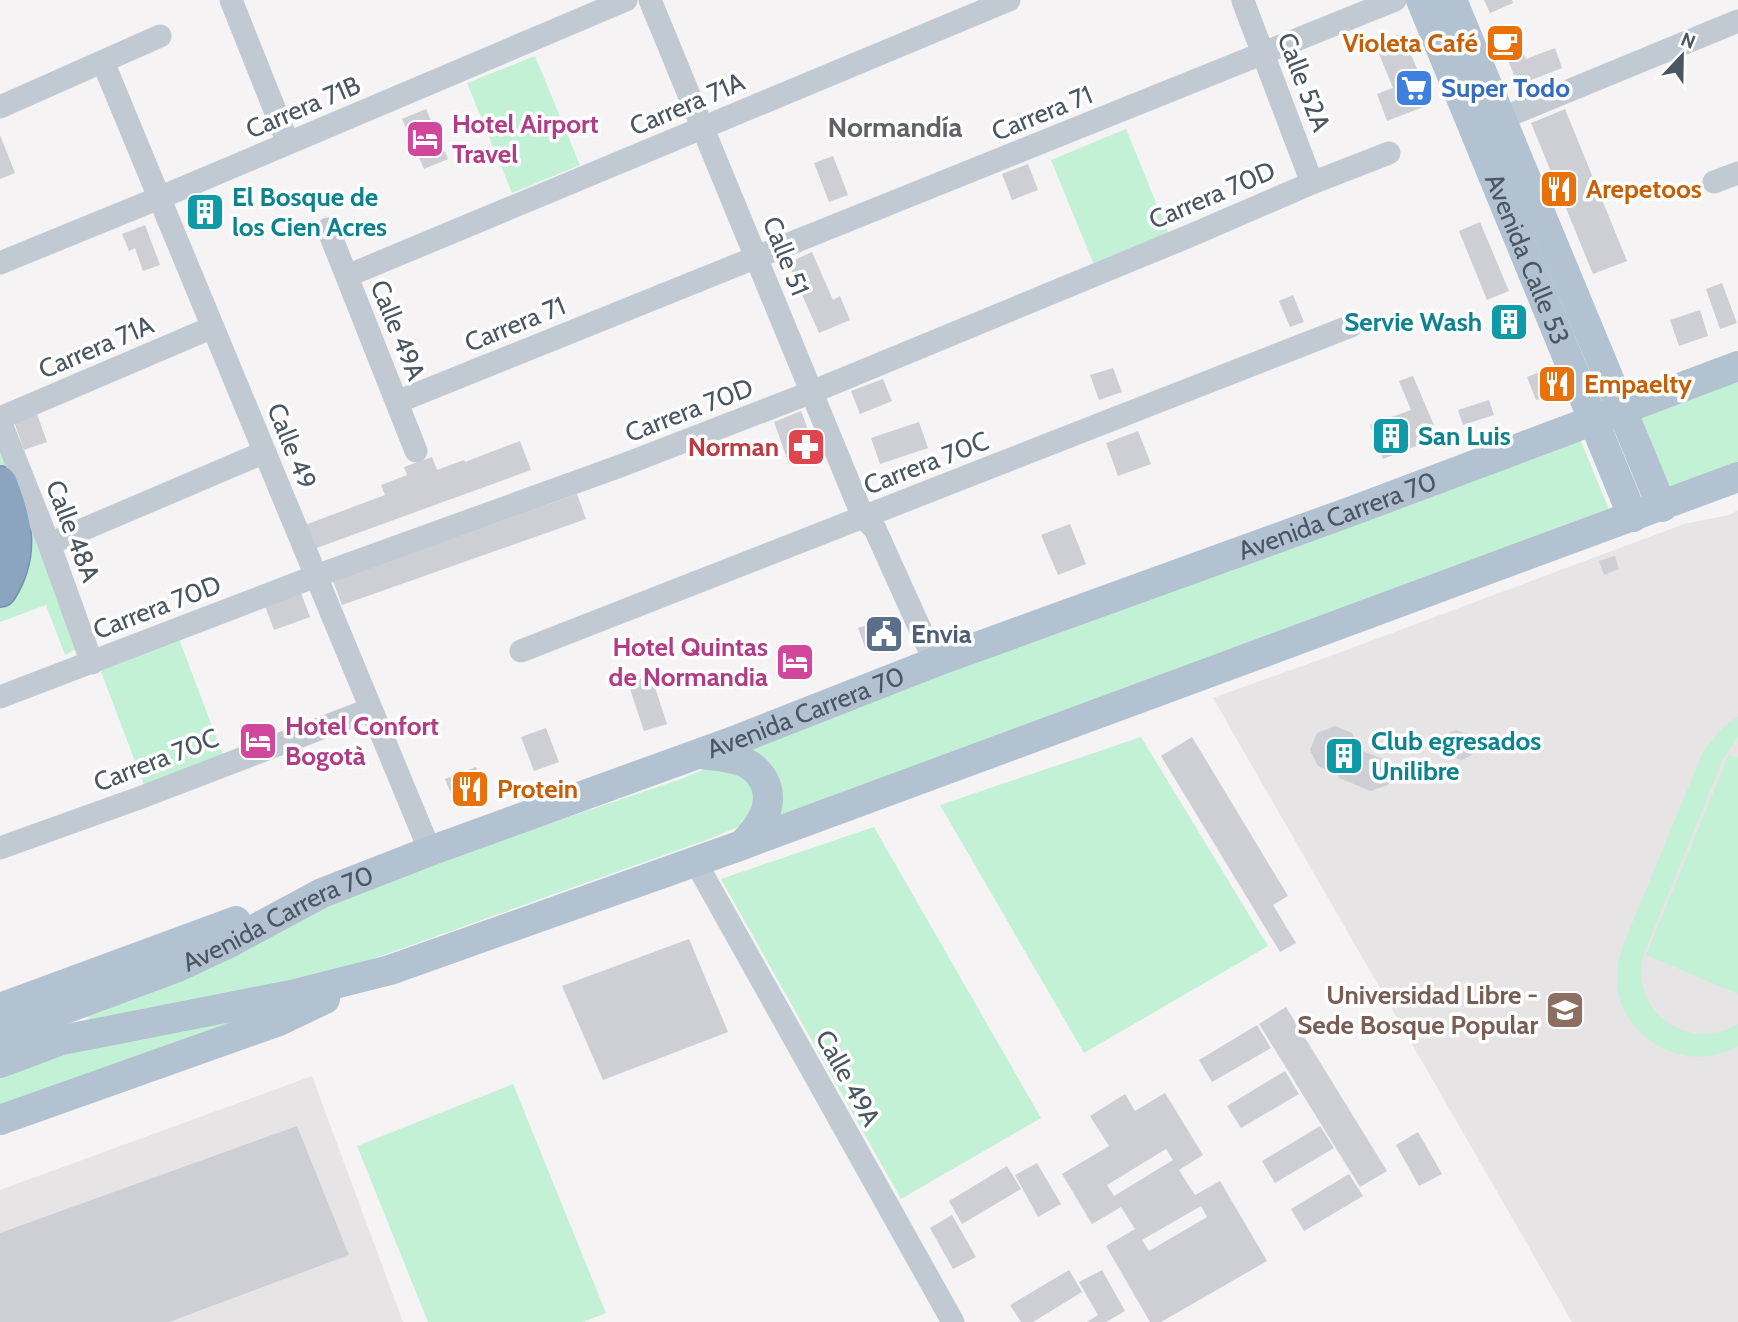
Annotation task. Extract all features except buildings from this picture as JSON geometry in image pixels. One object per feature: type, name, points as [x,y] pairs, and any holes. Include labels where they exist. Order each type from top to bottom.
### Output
[{"type":"highway","points":[[0,483],[13,517],[15,535],[14,555],[0,590]]},
{"type":"main road","name":"Avenida Calle 53","points":[[1421,0],[1633,517]]},
{"type":"main road","name":"Avenida Calle 53","points":[[1452,0],[1662,507]]},
{"type":"main road","name":"Avenida Carrera 70","points":[[0,1063],[13,1029],[178,967],[323,893],[935,662],[1352,511],[1738,366]]},
{"type":"main road","name":"Avenida Carrera 70","points":[[13,1029],[62,1040],[291,995],[390,970],[742,845],[1738,477]]},
{"type":"main road","points":[[696,754],[741,761],[758,771],[765,782],[767,808],[754,832],[742,845]]},
{"type":"main road","points":[[0,1120],[279,1021],[390,970]]},
{"type":"street","name":"Carrera 71B","points":[[0,263],[626,0]]},
{"type":"street","name":"Calle 51","points":[[650,0],[708,126]]},
{"type":"street","name":"Calle 51","points":[[662,0],[708,126],[761,256],[870,520],[935,662]]},
{"type":"street","name":"Carrera 71A","points":[[347,276],[1009,0]]},
{"type":"street","name":"Carrera 71","points":[[397,402],[1395,0]]},
{"type":"street","name":"Calle 52A","points":[[1243,1],[1312,183]]},
{"type":"street","points":[[238,2],[288,143]]},
{"type":"street","points":[[1474,130],[1738,22]]},
{"type":"street","points":[[0,107],[160,36]]},
{"type":"street","name":"Calle 49","points":[[103,62],[430,851]]},
{"type":"street","name":"Carrera 70D","points":[[0,697],[316,576],[623,465],[817,390],[1389,153]]},
{"type":"street","points":[[1714,182],[1738,173]]},
{"type":"street","name":"Calle 49A","points":[[328,229],[416,451]]},
{"type":"street","name":"Carrera 70C","points":[[522,651],[870,520],[1351,326]]},
{"type":"street","name":"Carrera 71A","points":[[0,419],[213,327]]},
{"type":"street","name":"Calle 48A","points":[[0,419],[92,663]]},
{"type":"street","points":[[49,544],[265,452]]},
{"type":"street","name":"Carrera 70C","points":[[0,848],[371,709]]},
{"type":"street","name":"Calle 49A","points":[[695,861],[953,1322]]},
{"type":"shaded area","name":"Universidad Libre - Sede Bosque Popular","points":[[1738,510],[1738,1322],[1572,1322],[1213,698],[1684,524],[1729,515]]},
{"type":"shaded area","points":[[312,1076],[403,1322],[0,1322],[0,1190]]},
{"type":"green space","points":[[535,56],[580,165],[512,193],[467,83]]},
{"type":"green space","points":[[1126,129],[1172,242],[1097,272],[1051,160]]},
{"type":"green space","points":[[1738,379],[1738,467],[1668,495],[1637,418]]},
{"type":"green space","points":[[0,434],[76,649],[65,655],[46,605],[0,622]]},
{"type":"green space","points":[[1580,439],[1611,514],[772,823],[747,748]]},
{"type":"green space","points":[[179,639],[223,755],[144,785],[100,669]]},
{"type":"green space","points":[[1738,717],[1738,737],[1723,759],[1643,956],[1641,976],[1645,995],[1654,1010],[1667,1022],[1683,1030],[1701,1034],[1719,1032],[1738,1024],[1738,1046],[1720,1054],[1701,1057],[1682,1055],[1664,1049],[1648,1039],[1635,1026],[1624,1010],[1618,992],[1618,965],[1626,938],[1703,752],[1723,728]]},
{"type":"green space","points":[[1141,737],[1268,946],[1084,1053],[940,805]]},
{"type":"green space","points":[[1729,755],[1738,758],[1738,994],[1646,955]]},
{"type":"green space","points":[[717,764],[741,770],[761,792],[747,823],[712,838],[358,964],[247,990],[89,1020],[88,1016],[394,876],[681,779]]},
{"type":"green space","points":[[874,827],[1041,1118],[901,1199],[721,879]]},
{"type":"green space","points":[[247,1017],[0,1108],[0,1077],[135,1034]]},
{"type":"green space","points":[[513,1084],[606,1313],[583,1322],[428,1322],[357,1146]]},
{"type":"place","name":"Violeta Café","points":[[1505,43]]},
{"type":"place","name":"Super Todo","points":[[1414,88]]},
{"type":"place","name":"Hotel Airport Travel","points":[[425,139]]},
{"type":"place","name":"Arepetoos","points":[[1559,189]]},
{"type":"place","name":"El Bosque de los Cien Acres","points":[[205,212]]},
{"type":"place","name":"Servie Wash","points":[[1509,322]]},
{"type":"place","name":"Empaelty","points":[[1557,384]]},
{"type":"place","name":"San Luis","points":[[1391,436]]},
{"type":"place","name":"Norman","points":[[806,447]]},
{"type":"place","name":"Envia","points":[[884,634]]},
{"type":"place","name":"Hotel Quintas de Normandia","points":[[795,662]]},
{"type":"place","name":"Hotel Confort Bogotà","points":[[258,741]]},
{"type":"place","name":"Club egresados Unilibre","points":[[1344,756]]},
{"type":"place","name":"Protein","points":[[470,789]]},
{"type":"place","name":"Universidad Libre - Sede Bosque Popular","points":[[1565,1010]]},
{"type":"district","name":"Normandía","points":[[895,127]]}]
